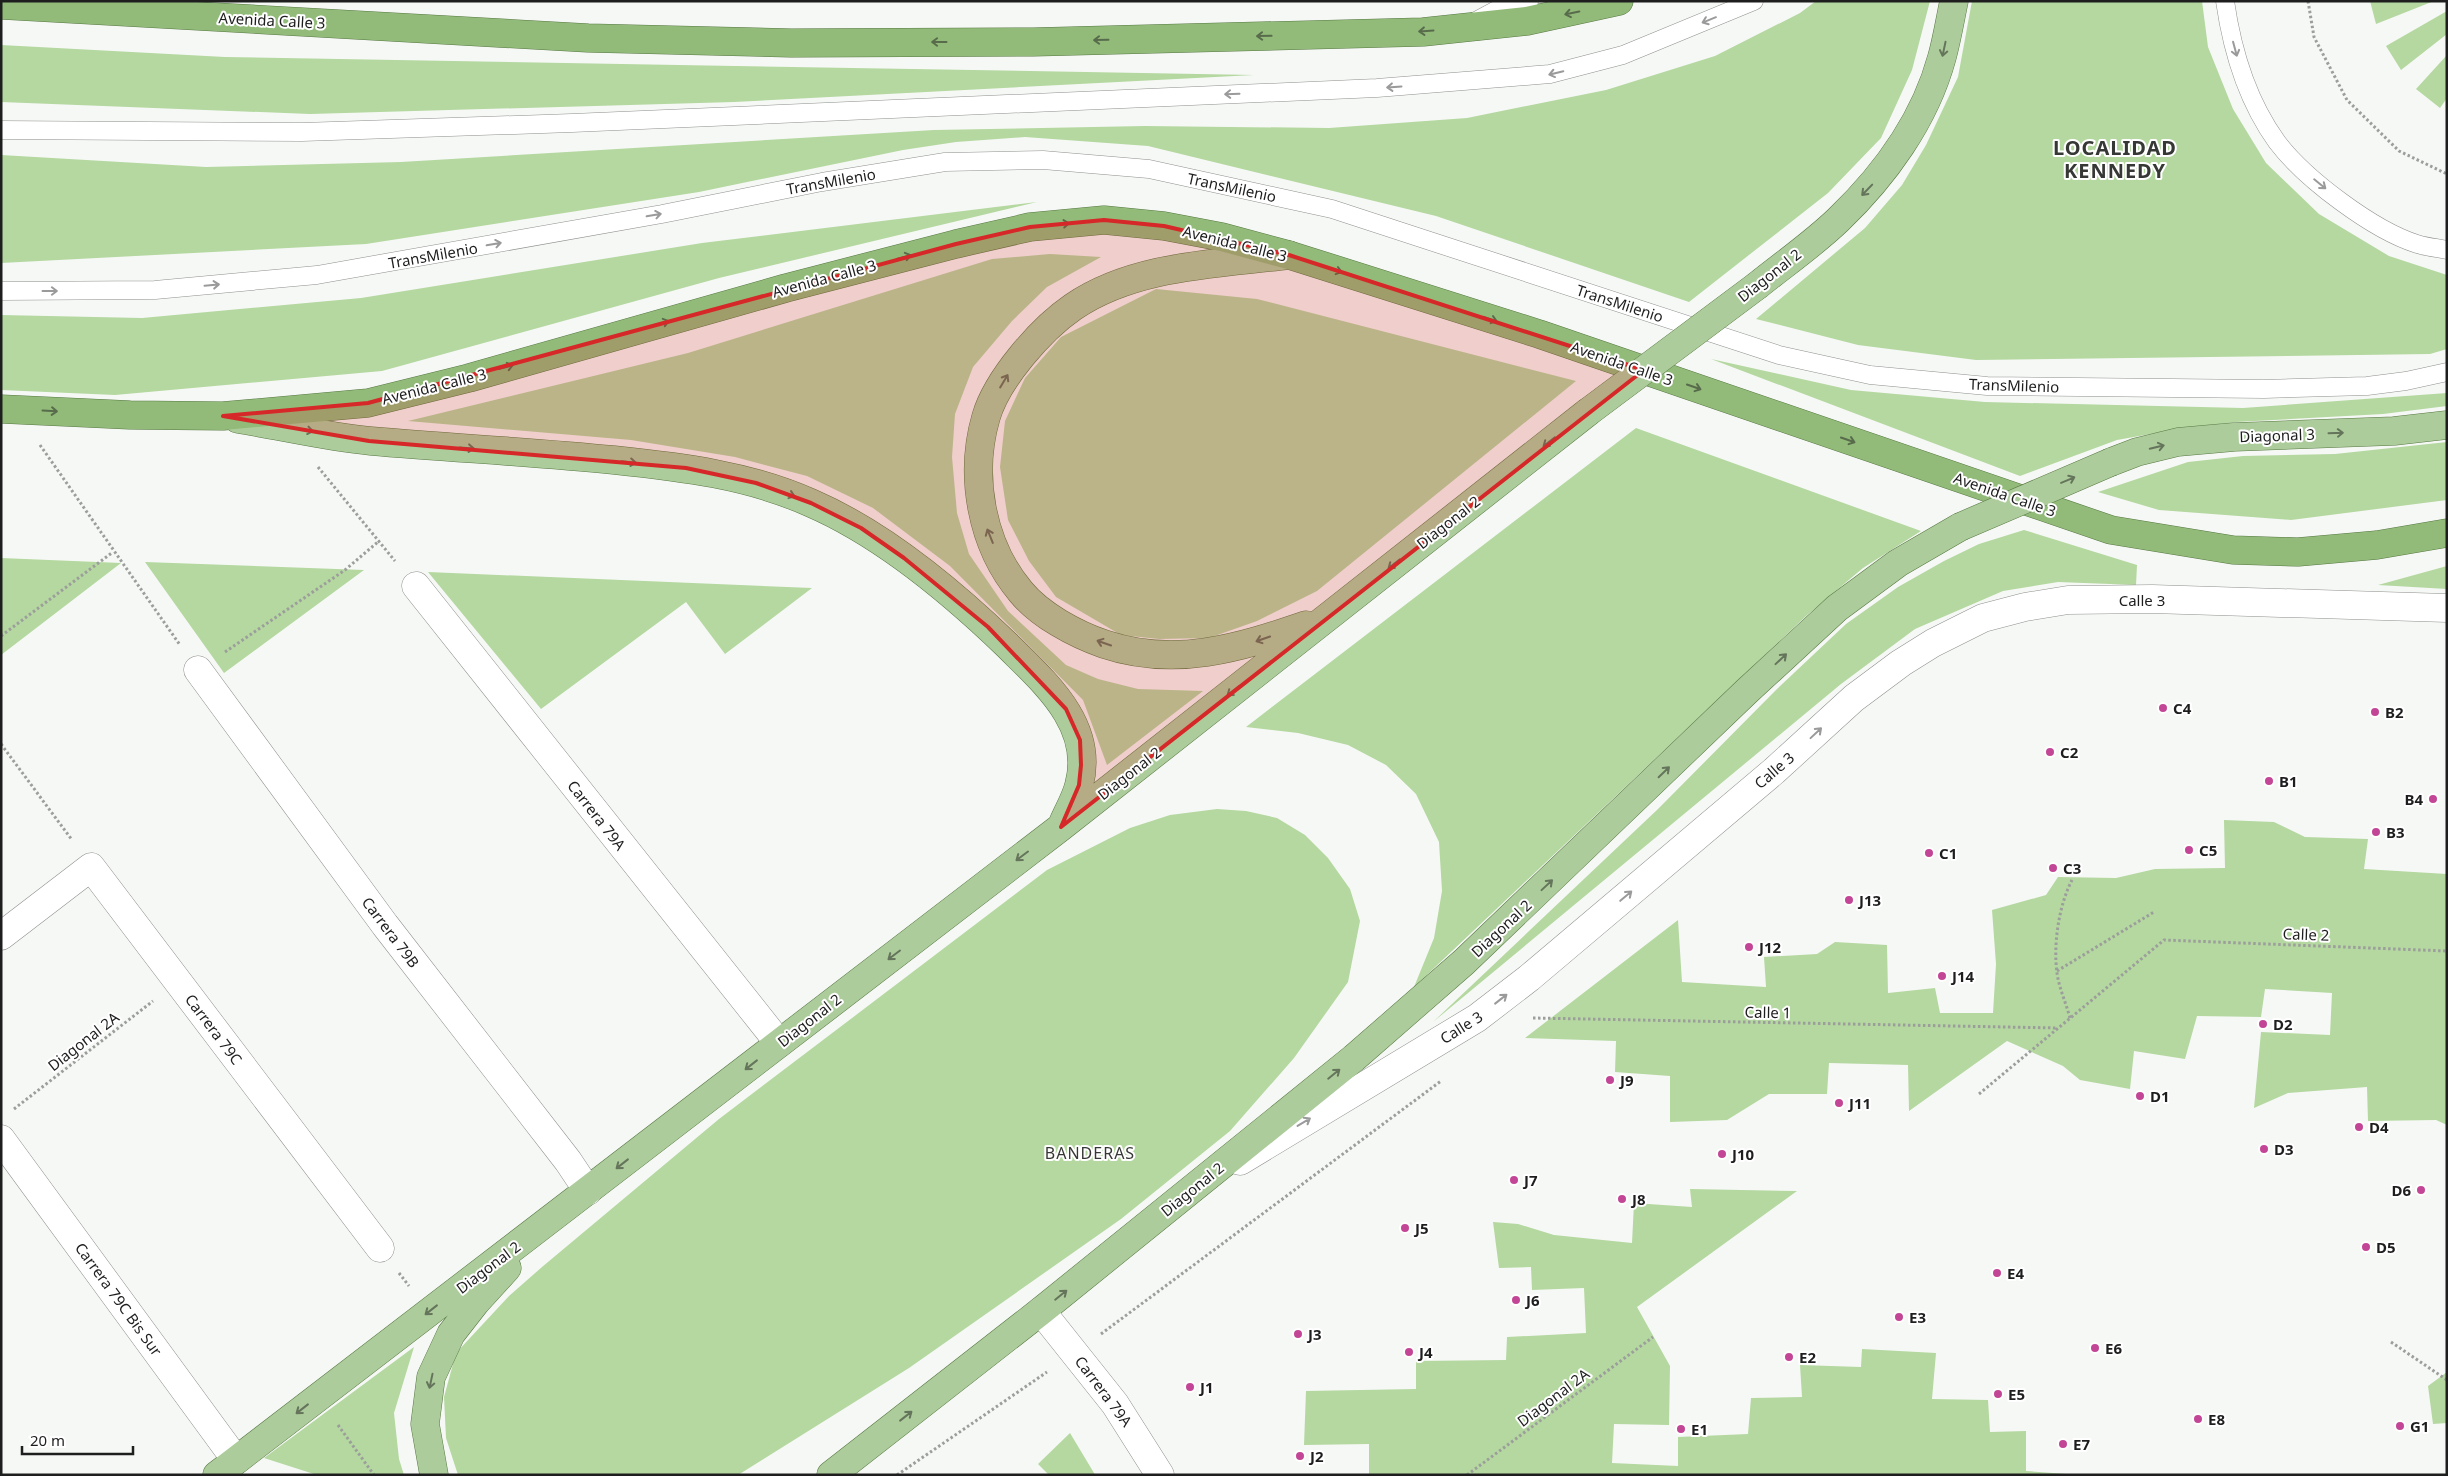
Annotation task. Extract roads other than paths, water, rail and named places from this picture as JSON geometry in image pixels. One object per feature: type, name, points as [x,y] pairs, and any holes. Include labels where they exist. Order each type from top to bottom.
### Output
[{"type":"highway","name":"Avenida Calle 3","points":[[1,5],[588,38],[791,44],[1033,42],[1423,32],[1536,19],[1619,1]]},
{"type":"highway","name":"Avenida Calle 3","points":[[1,409],[130,415],[223,416],[368,402],[469,378],[796,286],[956,244],[1030,227],[1104,220],[1164,226],[1222,237],[1289,255],[1538,334],[2111,530],[2233,550],[2298,552],[2377,545],[2447,533]]},
{"type":"main road","name":"Diagonal 2","points":[[226,1467],[1061,827],[1588,412],[1758,285],[1837,221],[1874,183],[1905,139],[1926,99],[1942,58],[1954,1]]},
{"type":"main road","points":[[1289,255],[1164,272],[1116,286],[1074,306],[1037,339],[1006,377],[986,415],[979,446],[979,491],[988,534],[1021,592],[1045,613],[1074,630],[1104,644],[1144,652],[1174,655],[1206,654],[1252,644],[1326,618]]},
{"type":"main road","points":[[223,416],[368,441],[552,454],[686,468],[756,483],[811,502],[860,528],[904,558],[988,627],[1041,678],[1066,709],[1080,740],[1081,764],[1079,785],[1061,827]]},
{"type":"main road","name":"Diagonal 3","points":[[2111,462],[2137,452],[2178,442],[2234,437],[2394,431],[2447,425]]},
{"type":"main road","name":"Diagonal 2","points":[[831,1475],[1041,1311],[1354,1058],[1464,962],[1747,691],[1837,608],[1898,563],[1960,527],[2111,462]]},
{"type":"main road","points":[[434,1475],[425,1424],[431,1377],[451,1334],[476,1302],[553,1217]]},
{"type":"main road","points":[[813,1475],[867,1446]]},
{"type":"street","points":[[1474,27],[1524,1]]},
{"type":"street","name":"Carrera 79A","points":[[416,586],[779,1044]]},
{"type":"street","name":"Calle 3","points":[[1188,1193],[1478,1018],[1529,978],[1774,771],[1854,698],[1901,663],[1933,643],[1984,618],[2068,600],[2152,599],[2447,608]]},
{"type":"street","name":"Carrera 79B","points":[[198,670],[385,925],[568,1161],[588,1191]]},
{"type":"street","name":"Carrera 79C","points":[[1,936],[91,867],[380,1248]]},
{"type":"street","name":"Carrera 79C Bis Sur","points":[[1,1139],[226,1467]]},
{"type":"street","name":"Carrera 79A","points":[[1041,1311],[1115,1404],[1160,1475]]},
{"type":"lane","points":[[1,130],[302,132],[572,124],[1377,88],[1550,74],[1623,55],[1754,1]]},
{"type":"lane","points":[[2225,1],[2239,66],[2261,116],[2278,142],[2302,170],[2344,204],[2383,228],[2416,244],[2447,250]]},
{"type":"lane","name":"TransMilenio","points":[[1,291],[155,290],[317,275],[662,214],[822,182],[945,162],[1043,160],[1149,169],[1332,209],[1779,355],[1870,375],[1987,386],[2118,389],[2264,389],[2367,386],[2406,381],[2447,372]]},
{"type":"place","name":"C4","points":[[2163,708]]},
{"type":"place","name":"B2","points":[[2375,712]]},
{"type":"place","name":"C2","points":[[2050,752]]},
{"type":"place","name":"B1","points":[[2269,781]]},
{"type":"place","name":"B4","points":[[2433,799]]},
{"type":"place","name":"B3","points":[[2376,832]]},
{"type":"place","name":"C5","points":[[2189,850]]},
{"type":"place","name":"C1","points":[[1929,853]]},
{"type":"place","name":"C3","points":[[2053,868]]},
{"type":"place","name":"J13","points":[[1849,900]]},
{"type":"place","name":"J12","points":[[1749,947]]},
{"type":"place","name":"J14","points":[[1942,976]]},
{"type":"place","name":"D2","points":[[2263,1024]]},
{"type":"place","name":"J9","points":[[1610,1080]]},
{"type":"place","name":"D1","points":[[2140,1096]]},
{"type":"place","name":"J11","points":[[1839,1103]]},
{"type":"place","name":"D4","points":[[2359,1127]]},
{"type":"place","name":"D3","points":[[2264,1149]]},
{"type":"place","name":"J10","points":[[1722,1154]]},
{"type":"place","name":"J7","points":[[1514,1180]]},
{"type":"place","name":"D6","points":[[2421,1190]]},
{"type":"place","name":"J8","points":[[1622,1199]]},
{"type":"place","name":"J5","points":[[1405,1228]]},
{"type":"place","name":"D5","points":[[2366,1247]]},
{"type":"place","name":"E4","points":[[1997,1273]]},
{"type":"place","name":"J6","points":[[1516,1300]]},
{"type":"place","name":"E3","points":[[1899,1317]]},
{"type":"place","name":"J3","points":[[1298,1334]]},
{"type":"place","name":"E6","points":[[2095,1348]]},
{"type":"place","name":"J4","points":[[1409,1352]]},
{"type":"place","name":"E2","points":[[1789,1357]]},
{"type":"place","name":"J1","points":[[1190,1387]]},
{"type":"place","name":"E5","points":[[1998,1394]]},
{"type":"place","name":"E8","points":[[2198,1419]]},
{"type":"place","name":"G1","points":[[2400,1426]]},
{"type":"place","name":"E1","points":[[1681,1429]]},
{"type":"place","name":"E7","points":[[2063,1444]]},
{"type":"place","name":"J2","points":[[1300,1456]]},
{"type":"district","name":"LOCALIDAD KENNEDY","points":[[2115,158]]},
{"type":"district","name":"BANDERAS","points":[[1090,1153]]}]
